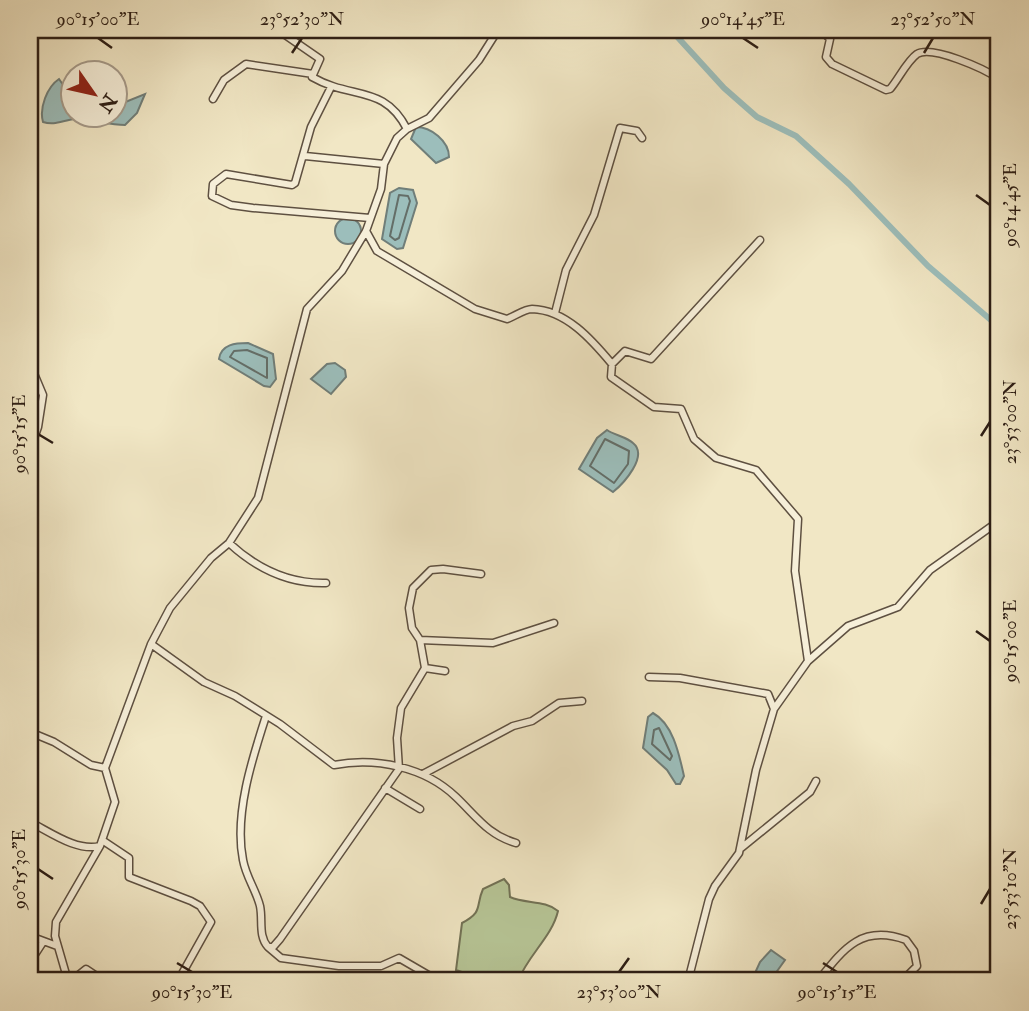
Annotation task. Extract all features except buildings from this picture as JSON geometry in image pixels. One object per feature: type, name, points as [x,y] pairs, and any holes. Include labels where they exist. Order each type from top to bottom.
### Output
[{"type":"street","points":[[278,30],[320,59],[313,75]]},
{"type":"street","points":[[104,768],[151,644],[170,608],[211,558],[229,543],[251,513],[261,490],[269,445],[307,309],[342,271],[366,231],[381,189],[384,164],[397,138],[407,128],[429,118],[455,90],[498,30]]},
{"type":"street","points":[[821,30],[830,39],[826,57],[832,64],[886,90],[890,89],[915,55],[925,51],[956,59],[999,79]]},
{"type":"street","points":[[213,99],[224,80],[246,64],[313,75],[312,77],[331,87],[379,97],[391,104],[407,128]]},
{"type":"street","points":[[331,87],[311,127],[305,156],[292,185],[226,174],[218,177],[213,184],[212,195],[231,205],[370,218]]},
{"type":"street","points":[[555,313],[566,270],[594,215],[620,128],[638,131],[642,138]]},
{"type":"street","points":[[305,156],[384,164]]},
{"type":"street","points":[[366,231],[377,251],[475,309],[508,320],[530,308],[555,313],[589,337],[612,364]]},
{"type":"street","points":[[760,240],[651,359],[625,351],[612,364],[611,377],[654,407],[681,409],[694,439],[716,458],[756,470],[798,519],[795,571],[808,661]]},
{"type":"street","points":[[30,364],[43,394],[38,427],[30,450]]},
{"type":"street","points":[[740,849],[755,771],[774,709],[808,661],[848,626],[898,607],[930,570],[999,521]]},
{"type":"street","points":[[229,543],[262,569],[308,584],[326,583]]},
{"type":"street","points":[[268,947],[273,947],[280,939],[399,769],[397,738],[401,708],[425,668],[420,640],[412,628],[409,608],[414,588],[422,575],[443,569],[481,574]]},
{"type":"street","points":[[420,640],[493,643],[554,623]]},
{"type":"street","points":[[151,644],[204,682],[266,716],[334,765],[367,761],[423,774],[442,785],[492,833],[516,843]]},
{"type":"street","points":[[425,668],[445,671]]},
{"type":"street","points":[[649,677],[680,678],[768,694],[774,709]]},
{"type":"street","points":[[423,774],[513,726],[532,721],[559,703],[582,701]]},
{"type":"street","points":[[266,716],[248,782],[241,831],[247,881],[257,895],[261,933],[268,947],[281,958],[339,966],[381,966],[399,958],[430,976],[430,981]]},
{"type":"street","points":[[30,732],[54,742],[91,765],[104,768],[111,781],[115,802],[101,843],[56,922],[57,946],[69,981],[86,969],[104,981]]},
{"type":"street","points":[[688,981],[709,899],[740,849],[810,792],[816,781]]},
{"type":"street","points":[[385,788],[420,809]]},
{"type":"street","points":[[30,822],[76,844],[90,848],[101,843]]},
{"type":"street","points":[[101,843],[129,858],[129,877],[191,901],[200,906],[211,922],[178,981]]},
{"type":"street","points":[[818,981],[832,964],[863,936],[877,933],[906,940],[914,951],[918,966],[902,981]]},
{"type":"street","points":[[30,936],[57,946]]},
{"type":"street","points":[[30,962],[43,942]]},
{"type":"green space","points":[[504,879],[509,885],[510,897],[547,905],[558,911],[551,929],[518,981],[480,981],[477,977],[456,970],[462,923],[476,912],[483,889]]},
{"type":"water","points":[[59,79],[60,122],[47,123],[43,122],[42,110],[51,87]]},
{"type":"water","points":[[145,94],[137,113],[130,120],[130,100]]},
{"type":"water","points":[[416,127],[427,129],[443,140],[449,157],[436,163],[411,139]]},
{"type":"water","points":[[399,188],[413,190],[417,203],[403,248],[397,249],[382,239],[390,193]]},
{"type":"water","points":[[348,218],[357,222],[361,231],[357,240],[348,244],[339,240],[335,231],[339,222]]},
{"type":"water","points":[[248,343],[273,354],[276,379],[270,387],[219,359],[226,347]]},
{"type":"water","points":[[335,363],[345,370],[346,377],[331,394],[311,379],[327,364]]},
{"type":"water","points":[[607,430],[633,443],[638,455],[633,469],[613,492],[579,469],[597,438]]},
{"type":"water","points":[[653,713],[666,724],[674,740],[684,776],[680,784],[676,784],[667,770],[643,748],[648,717]]},
{"type":"water","points":[[771,950],[785,960],[770,981],[764,981],[755,973],[760,962]]},
{"type":"waterway","points":[[671,30],[724,88],[757,117],[796,136],[849,184],[928,266],[999,327]]}]
